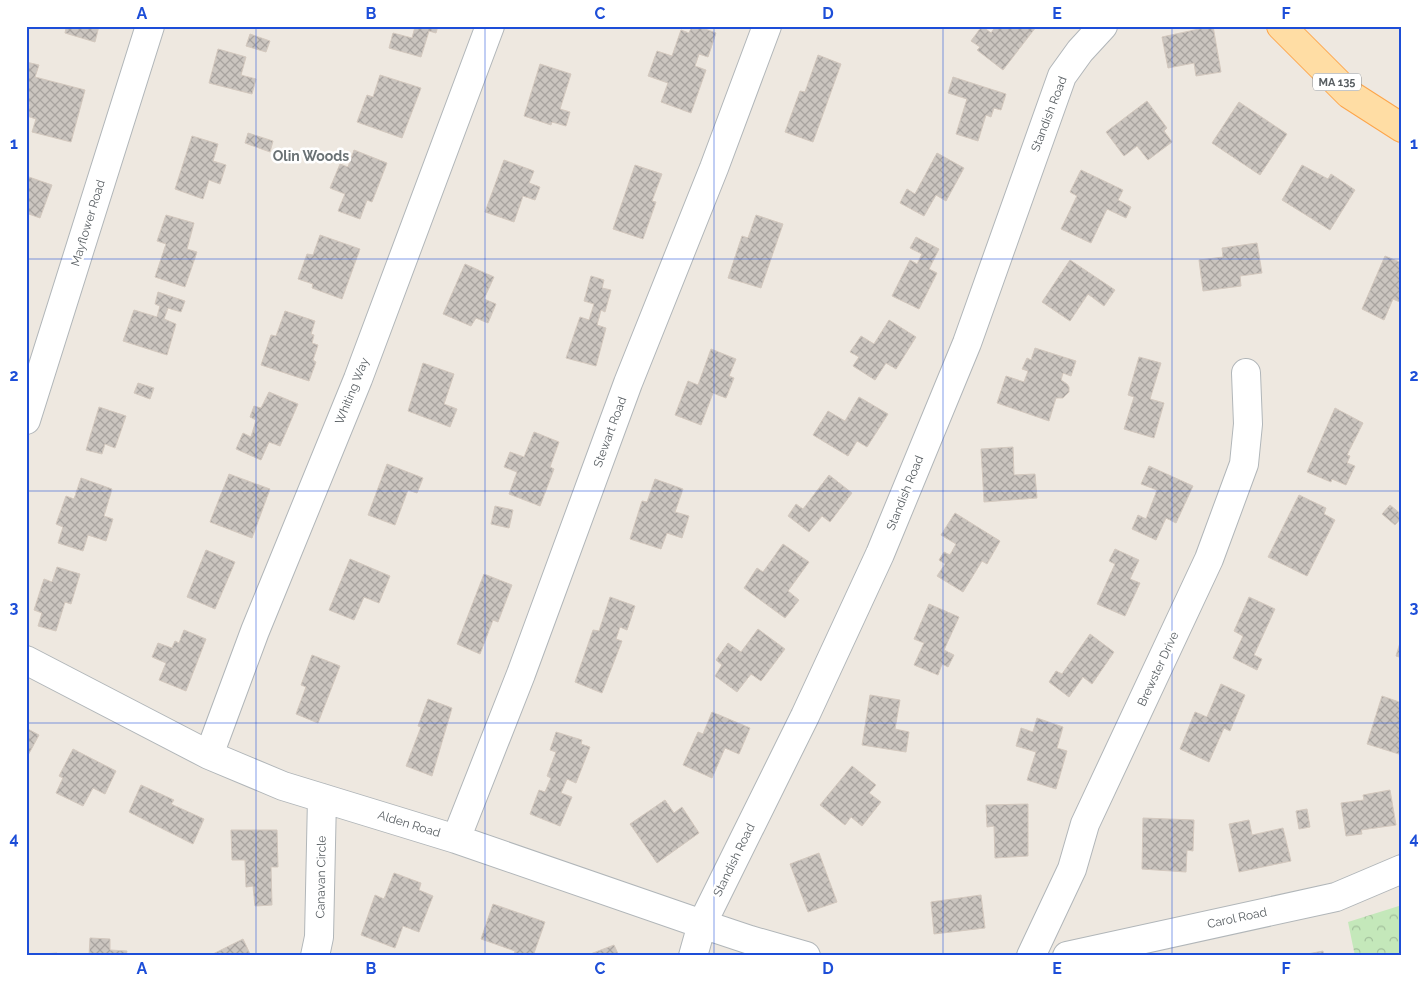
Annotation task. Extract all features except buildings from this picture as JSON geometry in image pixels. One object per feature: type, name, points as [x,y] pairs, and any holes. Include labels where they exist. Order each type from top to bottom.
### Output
[{"type":"main road","name":"MA 135","points":[[1281,26],[1349,94],[1402,128]]},
{"type":"street","name":"Mayflower Road","points":[[26,420],[150,26]]},
{"type":"street","name":"Whiting Way","points":[[209,754],[255,631],[358,380],[490,26]]},
{"type":"street","name":"Stewart Road","points":[[456,839],[521,674],[628,383],[714,168],[767,26]]},
{"type":"street","name":"Standish Road","points":[[693,956],[702,924],[805,716],[880,554],[967,343],[1062,76],[1080,51],[1103,26]]},
{"type":"street","name":"Brewster Drive","points":[[1031,956],[1072,869],[1085,824],[1210,558],[1244,464],[1248,424],[1246,373]]},
{"type":"street","name":"Alden Road","points":[[26,660],[209,754],[283,786],[456,839],[702,924],[806,956]]},
{"type":"street","name":"Canavan Circle","points":[[315,956],[319,936],[322,798]]},
{"type":"street","name":"Carol Road","points":[[1067,956],[1336,897],[1402,868]]},
{"type":"green space","points":[[1402,905],[1402,956],[1355,956],[1348,922]]},
{"type":"district","name":"Olin Woods","points":[[311,156]]}]
